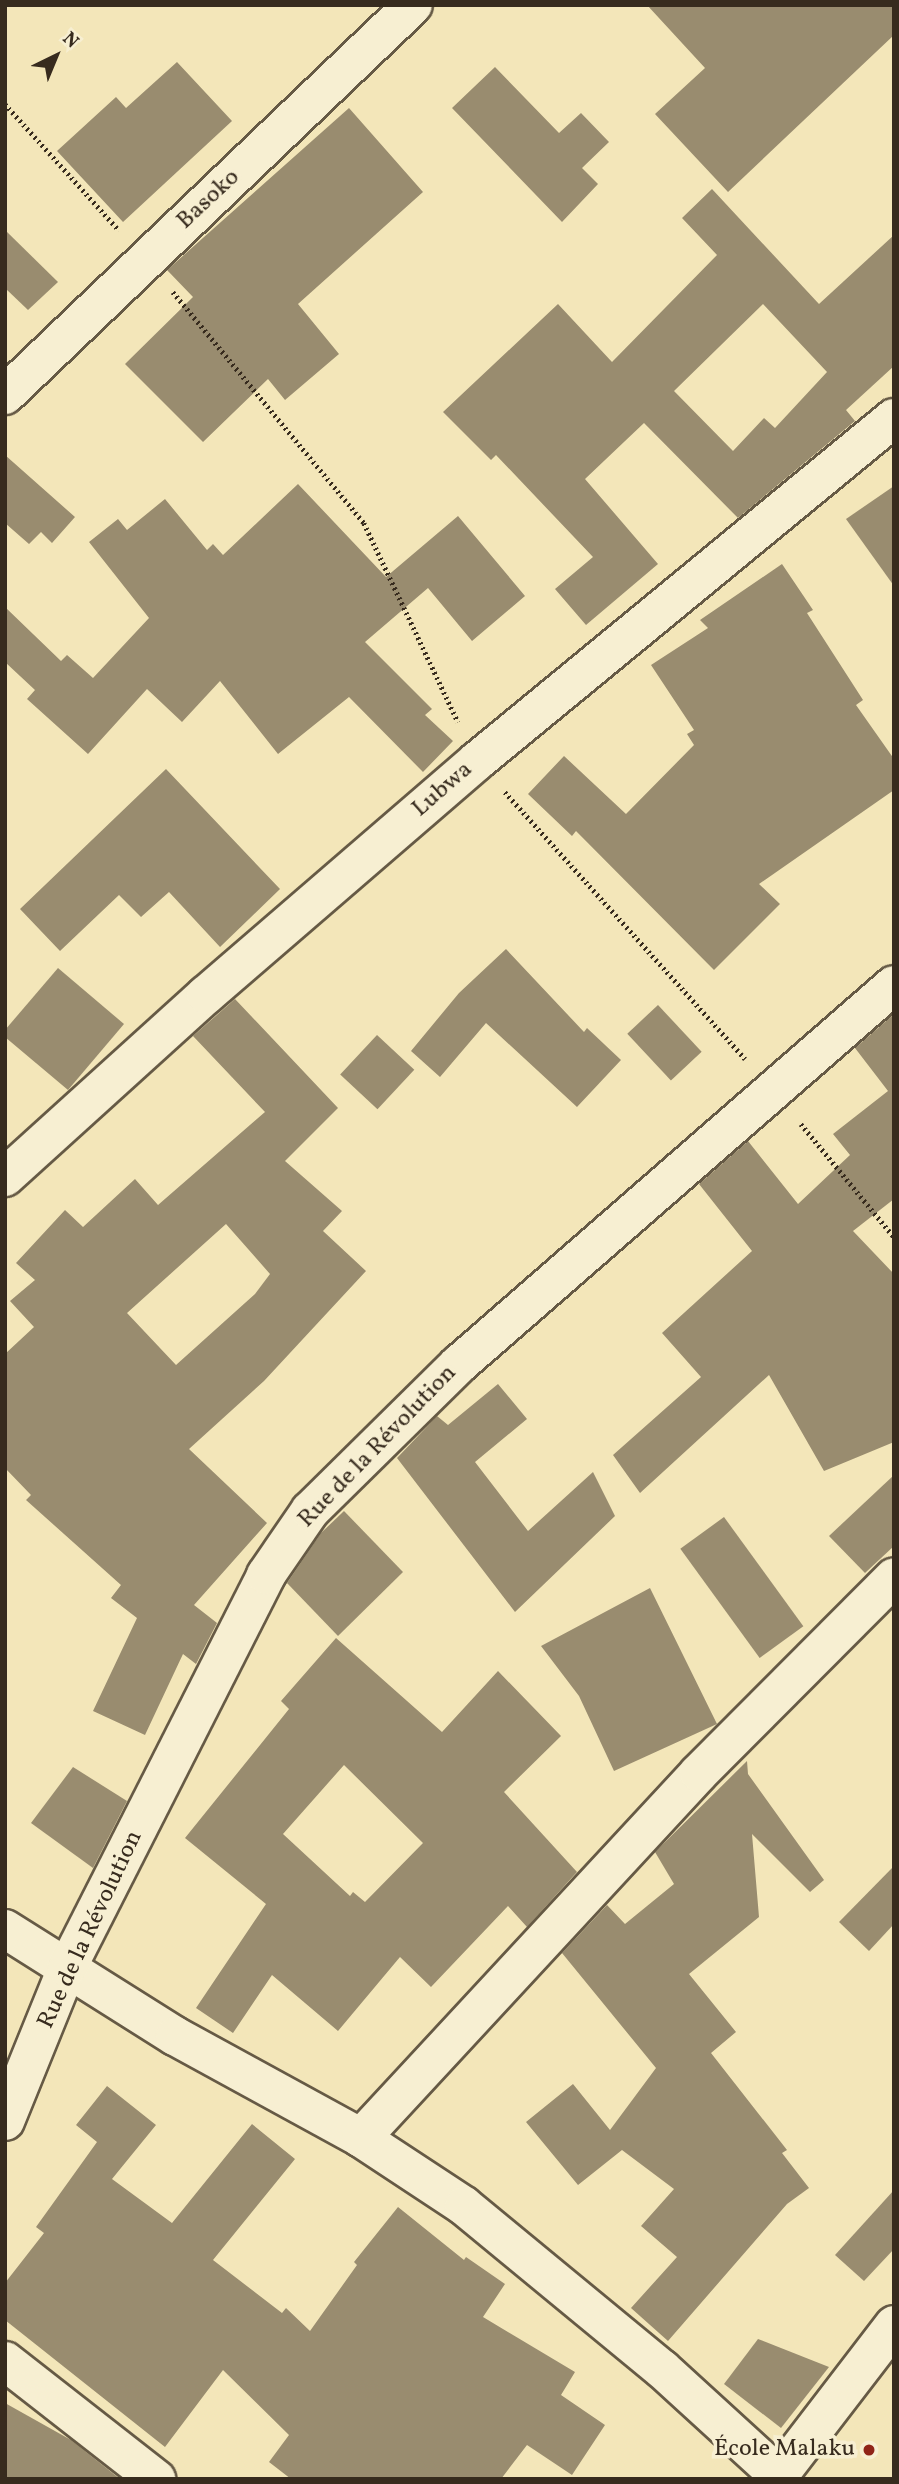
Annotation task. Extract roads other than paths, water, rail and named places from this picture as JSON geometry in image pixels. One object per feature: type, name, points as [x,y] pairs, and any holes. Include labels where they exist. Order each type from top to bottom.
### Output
[{"type":"street","name":"Basoko","points":[[5,396],[413,5]]},
{"type":"street","name":"Lubwa","points":[[5,1177],[206,995],[477,761],[894,418]]},
{"type":"street","name":"Rue de la Révolution","points":[[5,2121],[67,1968],[266,1575],[310,1511],[458,1365],[771,1088],[894,985]]},
{"type":"street","points":[[361,2138],[699,1773],[894,1577]]},
{"type":"street","points":[[5,1929],[175,2036],[361,2138],[464,2206],[662,2369],[778,2477],[894,2325]]},
{"type":"street","points":[[5,2361],[156,2479]]},
{"type":"place","name":"École Malaku","points":[[869,2450]]}]
